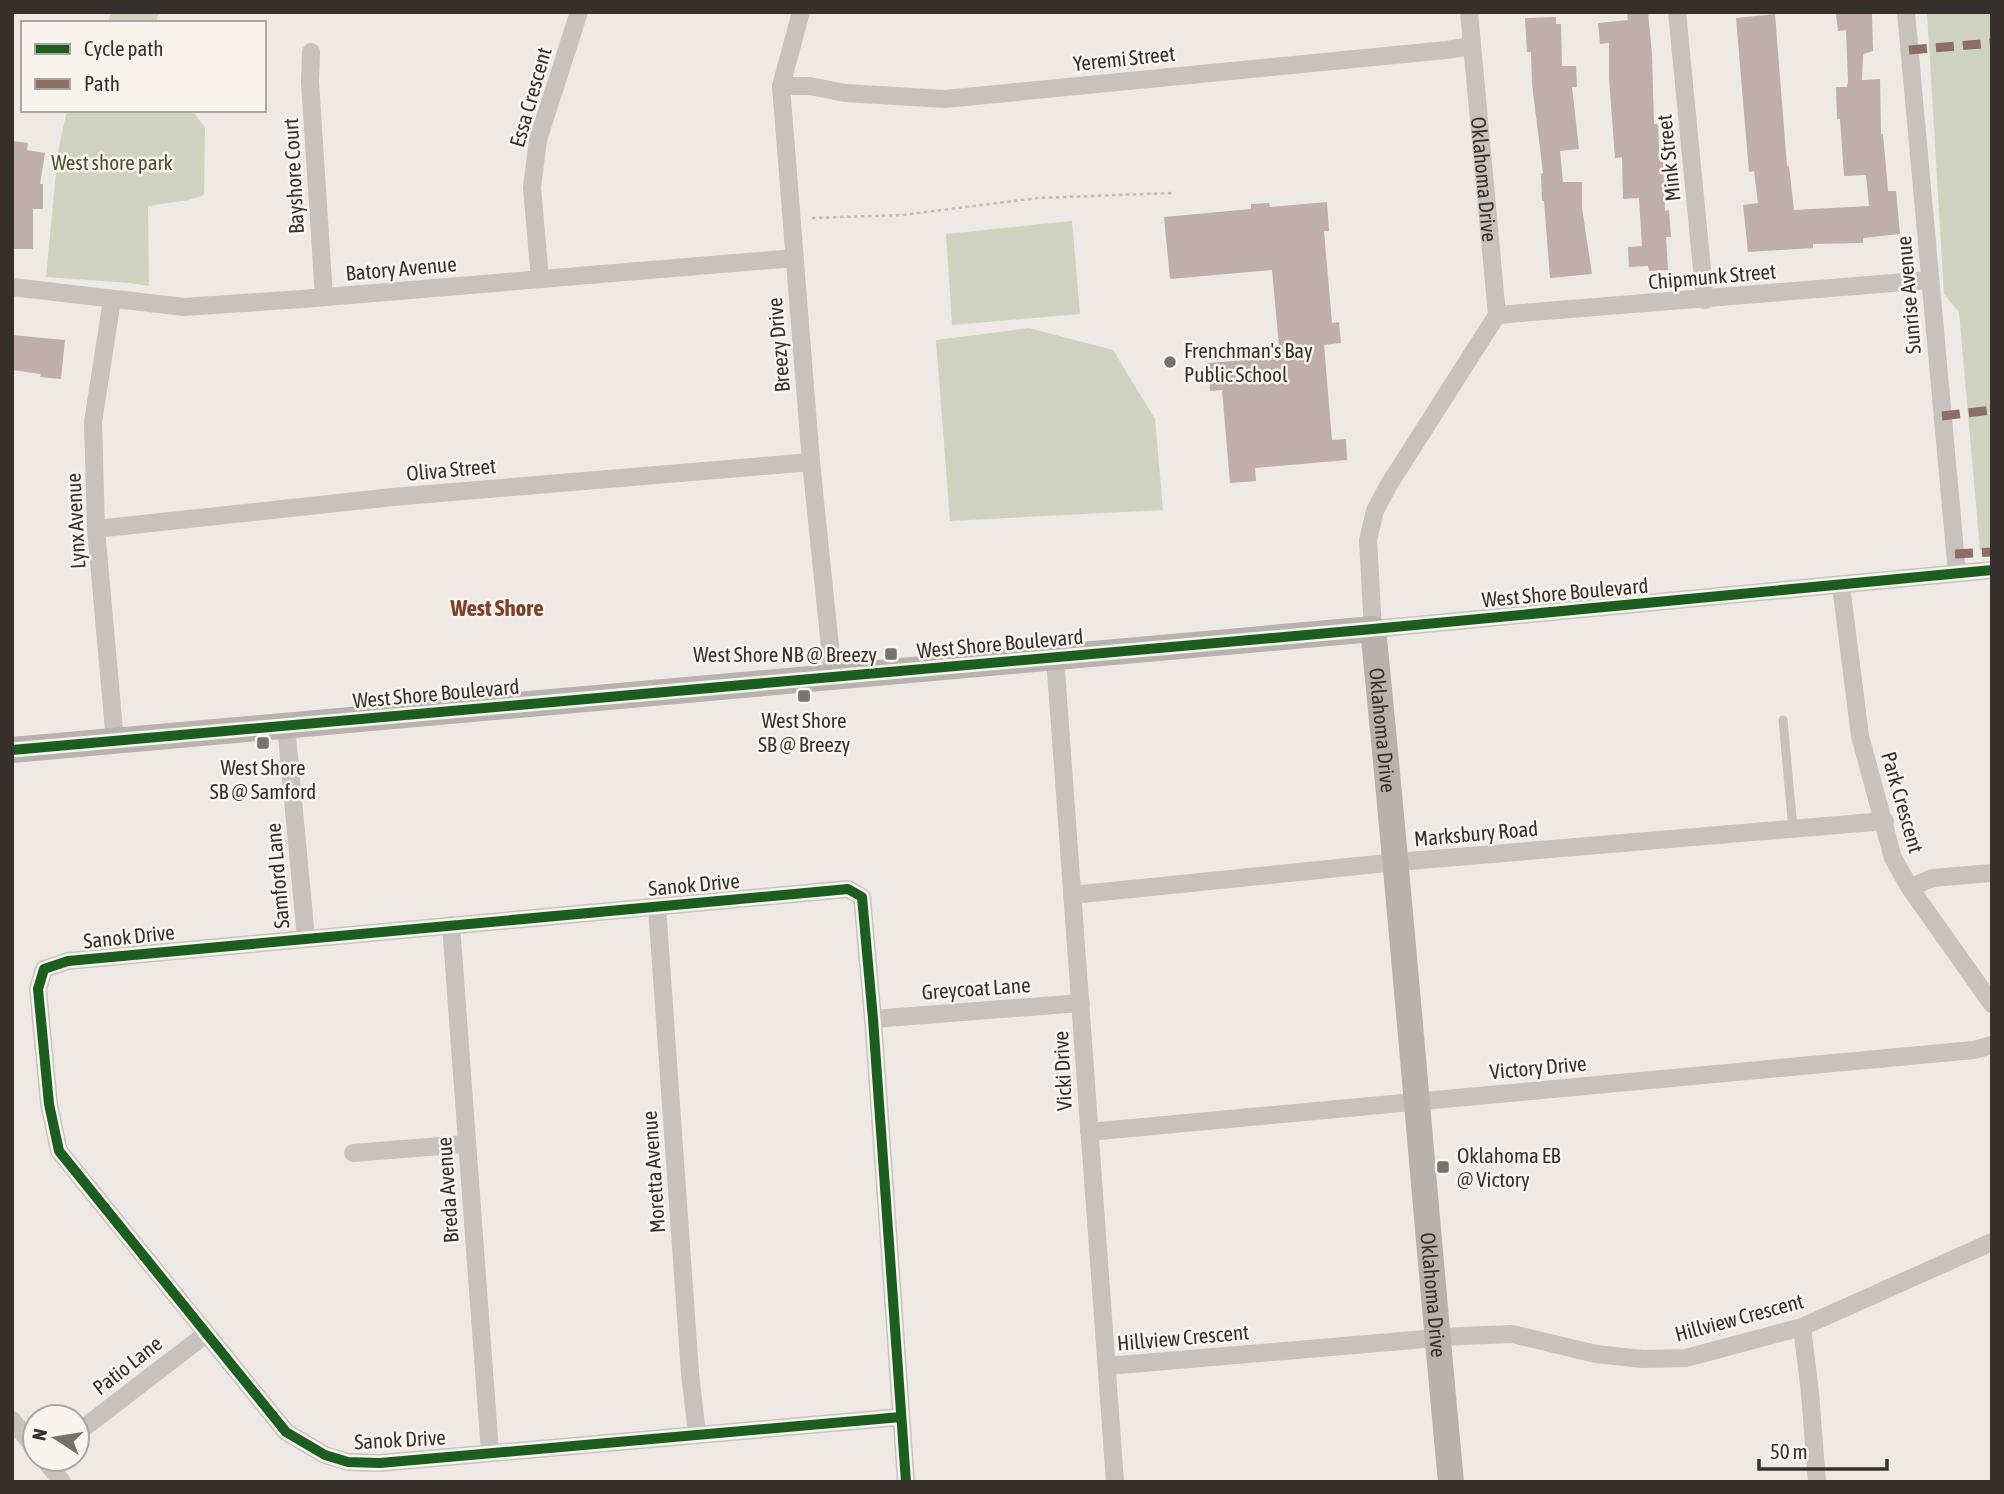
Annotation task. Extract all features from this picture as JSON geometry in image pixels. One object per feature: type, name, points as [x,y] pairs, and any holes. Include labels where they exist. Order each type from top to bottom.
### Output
[{"type":"street","name":"Essa Crescent","points":[[540,279],[532,187],[538,140],[579,12]]},
{"type":"street","name":"Breezy Drive","points":[[801,12],[781,86],[811,462],[833,676]]},
{"type":"street","name":"Oklahoma Drive","points":[[1451,1482],[1397,862],[1373,629],[1368,540],[1375,511],[1388,486],[1497,315],[1469,12]]},
{"type":"street","name":"Mink Street","points":[[1677,12],[1705,300]]},
{"type":"street","name":"Sunrise Avenue","points":[[1906,12],[1957,573]]},
{"type":"street","name":"Yeremi Street","points":[[781,86],[810,86],[845,93],[946,99],[1472,46]]},
{"type":"street","name":"Bayshore Court","points":[[311,52],[310,82],[324,297]]},
{"type":"street","name":"Batory Avenue","points":[[12,287],[184,307],[794,258]]},
{"type":"street","name":"Chipmunk Street","points":[[1497,315],[1930,280]]},
{"type":"street","name":"Lynx Avenue","points":[[112,300],[93,422],[96,529],[115,741]]},
{"type":"street","name":"Oliva Street","points":[[96,529],[379,499],[811,462]]},
{"type":"street","name":"West Shore Boulevard","points":[[12,750],[1373,629],[1992,570]]},
{"type":"street","name":"Park Crescent","points":[[1841,586],[1860,736],[1894,858],[1910,888],[1992,1004]]},
{"type":"street","name":"Vicki Drive","points":[[1055,657],[1115,1482]]},
{"type":"street","name":"Samford Lane","points":[[286,726],[306,938]]},
{"type":"street","name":"Marksbury Road","points":[[1072,895],[1397,862],[1885,821]]},
{"type":"street","points":[[1910,888],[1931,878],[1992,873]]},
{"type":"street","name":"Sanok Drive","points":[[901,1417],[380,1463],[348,1462],[325,1455],[286,1432],[60,1151],[49,1104],[38,989],[44,969],[68,961],[848,889],[862,897],[873,1019],[901,1417],[905,1482]]},
{"type":"street","name":"Moretta Avenue","points":[[657,907],[691,1385],[697,1434]]},
{"type":"street","name":"Breda Avenue","points":[[451,925],[490,1452]]},
{"type":"street","name":"Greycoat Lane","points":[[873,1019],[1081,1003]]},
{"type":"street","name":"Victory Drive","points":[[1088,1132],[1973,1050],[1992,1045]]},
{"type":"street","points":[[354,1153],[466,1144]]},
{"type":"street","name":"Hillview Crescent","points":[[1107,1366],[1512,1334],[1597,1354],[1643,1359],[1686,1358],[1802,1327],[1992,1242]]},
{"type":"street","points":[[1802,1327],[1816,1482]]},
{"type":"street","name":"Patio Lane","points":[[91,1422],[206,1334]]},
{"type":"lane","points":[[1783,720],[1793,830]]},
{"type":"path","points":[[812,218],[902,215],[1037,198],[1173,193]]},
{"type":"green space","points":[[111,12],[159,12],[157,21],[109,21]]},
{"type":"green space","points":[[1927,12],[1992,12],[1992,549],[1980,550],[1959,312],[1944,294]]},
{"type":"green space","name":"West shore park","points":[[67,112],[193,112],[205,128],[204,195],[148,206],[149,286],[46,277],[58,152]]},
{"type":"green space","points":[[1072,221],[1080,314],[952,325],[946,234]]},
{"type":"green space","points":[[1029,328],[1113,350],[1155,419],[1163,510],[950,521],[936,340]]},
{"type":"building","points":[[1627,12],[1648,12],[1654,124],[1658,124],[1660,162],[1663,162],[1665,211],[1669,210],[1671,237],[1666,237],[1668,270],[1649,271],[1648,266],[1629,267],[1628,247],[1642,246],[1639,198],[1623,199],[1622,157],[1615,158],[1609,43],[1600,44],[1598,23],[1628,20]]},
{"type":"building","points":[[1872,12],[1873,51],[1863,54],[1862,80],[1880,79],[1881,134],[1888,191],[1896,191],[1900,234],[1863,238],[1863,243],[1813,244],[1813,248],[1748,252],[1743,205],[1758,203],[1754,171],[1749,172],[1736,18],[1775,14],[1787,166],[1794,210],[1869,206],[1866,175],[1844,176],[1840,119],[1837,119],[1836,87],[1847,87],[1848,81],[1846,30],[1838,31],[1836,14]]},
{"type":"building","points":[[1556,17],[1556,24],[1561,24],[1562,66],[1576,66],[1577,87],[1572,87],[1579,149],[1560,151],[1563,182],[1582,182],[1582,208],[1592,274],[1550,278],[1542,201],[1543,173],[1525,18]]},
{"type":"building","points":[[12,141],[28,143],[27,150],[45,153],[40,184],[43,184],[43,209],[33,209],[33,249],[12,249]]},
{"type":"building","points":[[1327,202],[1329,231],[1324,231],[1332,323],[1339,322],[1341,343],[1324,345],[1332,440],[1346,439],[1347,460],[1255,468],[1256,481],[1230,483],[1222,390],[1210,391],[1208,363],[1280,357],[1272,270],[1170,279],[1164,217],[1251,209],[1251,204],[1269,203],[1270,207]]},
{"type":"building","points":[[12,335],[65,340],[61,379],[12,370]]},
{"type":"marked path","points":[[1909,50],[1992,43]]},
{"type":"marked path","points":[[1942,416],[1992,410]]},
{"type":"marked path","points":[[1955,554],[1992,552]]},
{"type":"cycle path","points":[[12,750],[1373,629],[1992,570]]},
{"type":"cycle path","points":[[901,1417],[380,1463],[348,1462],[325,1455],[286,1432],[59,1151],[49,1104],[38,989],[44,969],[68,961],[848,889],[862,897],[906,1482]]},
{"type":"place","name":"Frenchman's Bay Public School","points":[[1170,362]]},
{"type":"place","name":"West Shore NB @ Breezy","points":[[891,654]]},
{"type":"place","name":"West Shore SB @ Breezy","points":[[804,696]]},
{"type":"place","name":"West Shore SB @ Samford","points":[[263,743]]},
{"type":"place","name":"Oklahoma EB @ Victory","points":[[1443,1167]]},
{"type":"district","name":"West Shore","points":[[497,608]]}]
